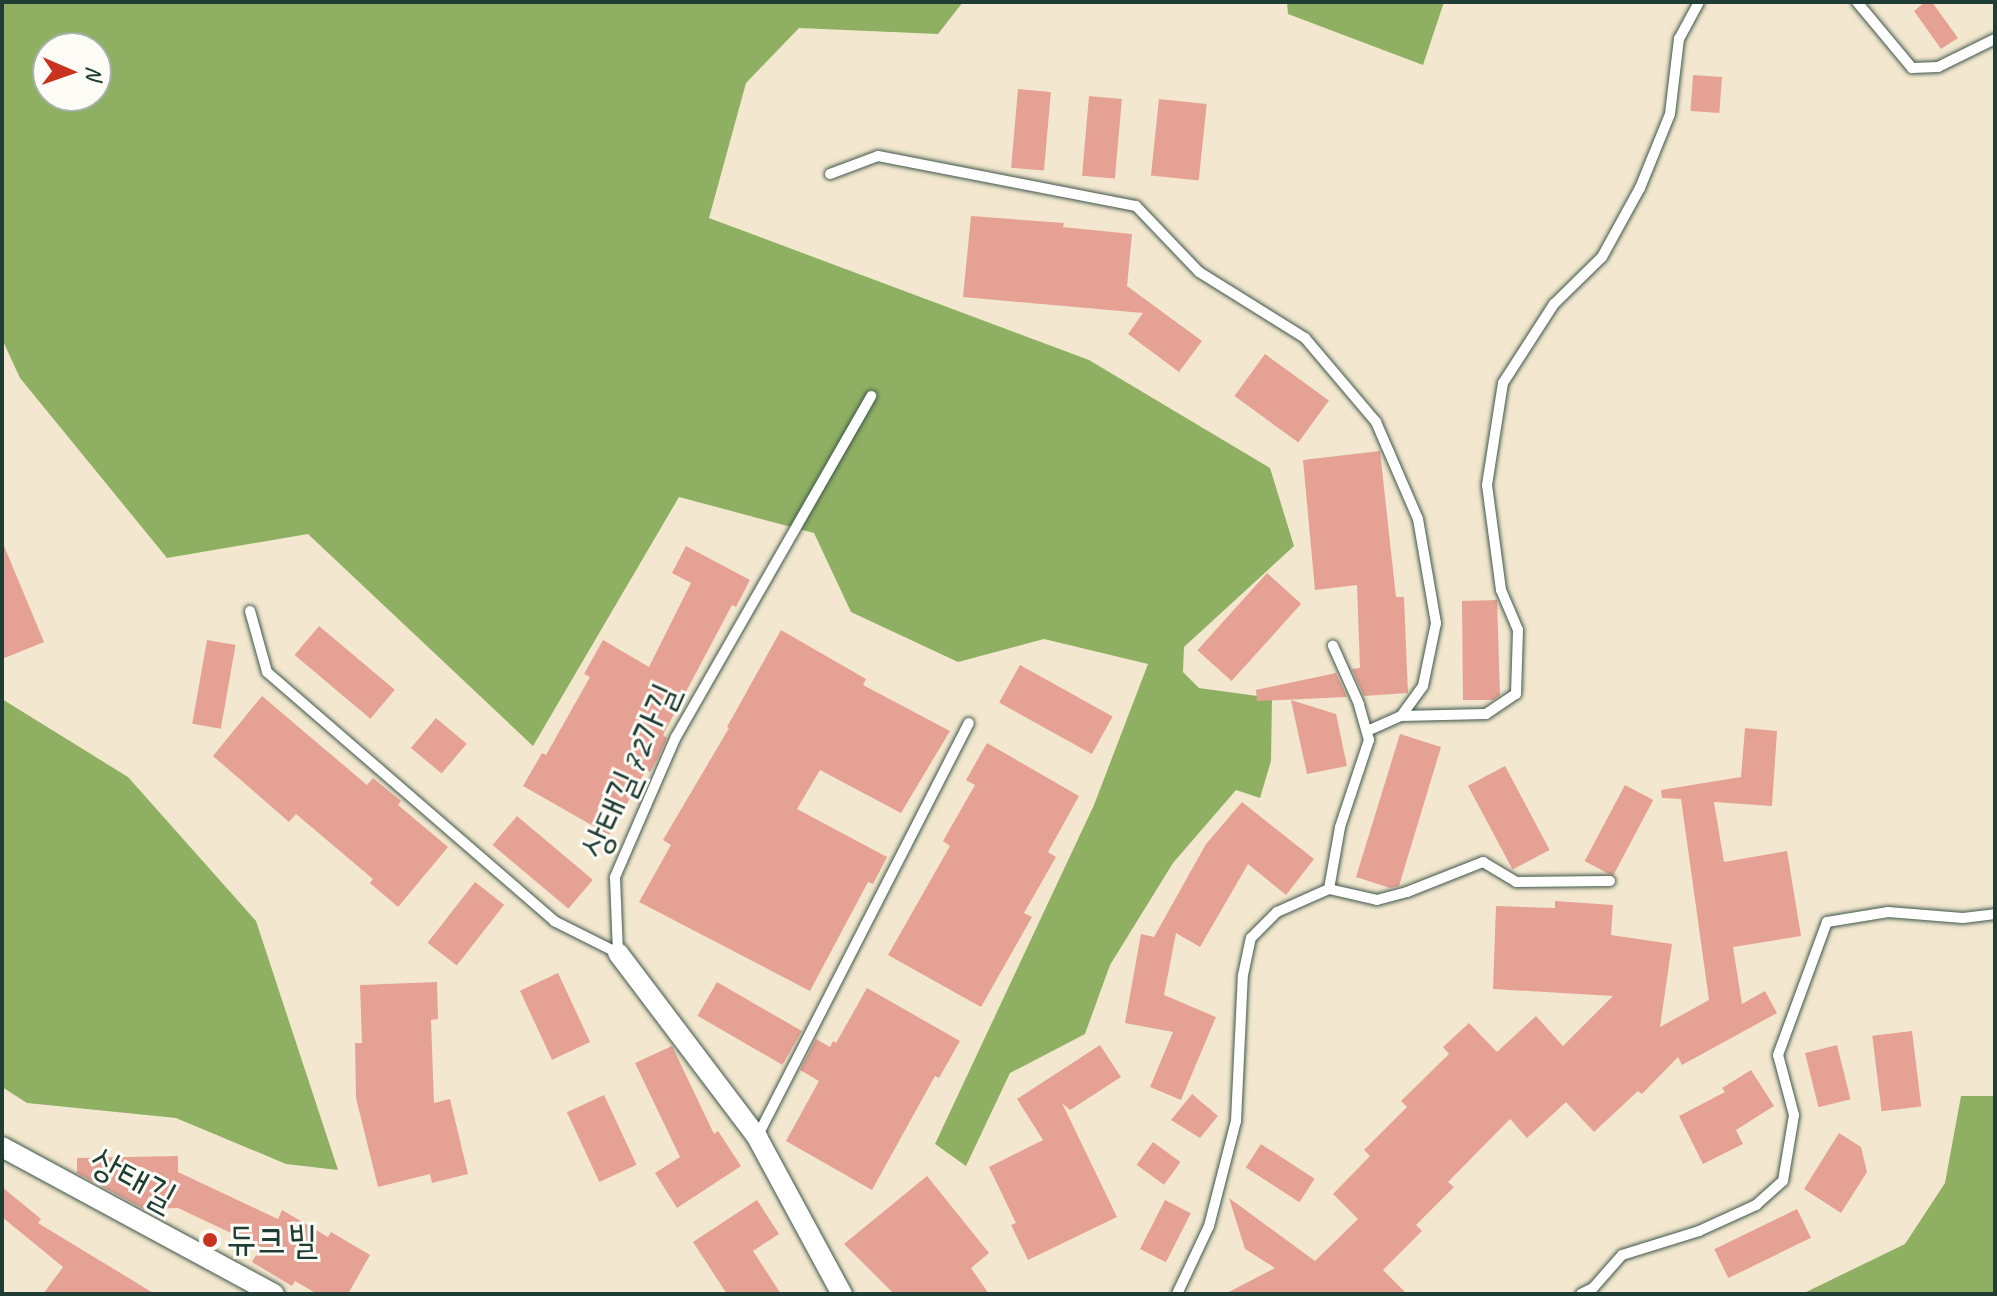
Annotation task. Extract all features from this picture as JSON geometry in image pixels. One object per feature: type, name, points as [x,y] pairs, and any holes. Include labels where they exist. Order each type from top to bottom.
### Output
[{"type":"street","points":[[618,953],[757,1137],[842,1294]]},
{"type":"street","name":"상태길","points":[[2,1147],[274,1294]]},
{"type":"lane","points":[[1367,731],[1401,716],[1486,714],[1516,694],[1518,630],[1501,590],[1487,485],[1503,383],[1554,304],[1602,257],[1640,188],[1670,114],[1679,39],[1699,2]]},
{"type":"lane","points":[[1857,2],[1912,68],[1938,67],[1995,39]]},
{"type":"lane","points":[[830,174],[878,156],[1136,206],[1199,272],[1305,338],[1376,422],[1418,519],[1436,623],[1423,686],[1401,716]]},
{"type":"lane","name":"상태길72가길","points":[[618,953],[615,877],[676,737],[871,396]]},
{"type":"lane","points":[[250,611],[267,672],[554,921],[618,953]]},
{"type":"lane","points":[[1329,889],[1340,827],[1369,740],[1359,704],[1333,646]]},
{"type":"lane","points":[[757,1137],[969,723]]},
{"type":"lane","points":[[1177,1294],[1209,1226],[1236,1121],[1243,975],[1251,938],[1277,912],[1329,889],[1377,900],[1407,892],[1483,862],[1516,882],[1610,881]]},
{"type":"lane","points":[[1581,1294],[1593,1288],[1622,1255],[1699,1231],[1756,1205],[1783,1181],[1794,1115],[1778,1055],[1827,922],[1888,912],[1963,918],[1995,914]]},
{"type":"green space","points":[[2,2],[963,2],[938,34],[799,28],[746,83],[709,218],[1089,360],[1270,468],[1294,546],[1184,647],[1183,672],[1199,688],[1272,698],[1271,761],[1260,798],[1236,790],[1173,863],[1110,965],[1085,1034],[1010,1073],[966,1166],[935,1144],[1094,805],[1148,664],[1044,639],[958,662],[851,612],[814,533],[679,497],[533,746],[308,534],[167,558],[20,378],[2,339]]},
{"type":"green space","points":[[1287,2],[1444,2],[1423,65],[1288,14]]},
{"type":"green space","points":[[2,699],[128,777],[256,921],[338,1170],[286,1164],[176,1118],[27,1103],[2,1087]]},
{"type":"green space","points":[[1961,1096],[1995,1096],[1995,1294],[1802,1294],[1905,1244],[1945,1183]]},
{"type":"building","points":[[1925,2],[1932,2],[1958,38],[1941,49],[1914,11]]},
{"type":"building","points":[[1693,75],[1722,77],[1719,113],[1690,111]]},
{"type":"building","points":[[1018,89],[1051,92],[1044,171],[1011,168]]},
{"type":"building","points":[[1089,96],[1122,99],[1115,179],[1082,176]]},
{"type":"building","points":[[1159,99],[1207,104],[1199,181],[1151,176]]},
{"type":"building","points":[[971,216],[1064,223],[1063,227],[1132,234],[1127,286],[1202,341],[1179,372],[1128,334],[1143,313],[963,297]]},
{"type":"building","points":[[1265,354],[1329,400],[1298,443],[1234,396]]},
{"type":"building","points":[[1380,451],[1396,597],[1404,597],[1408,693],[1364,696],[1352,669],[1360,668],[1357,585],[1315,590],[1303,460]]},
{"type":"building","points":[[2,541],[44,642],[2,659]]},
{"type":"building","points":[[686,546],[750,580],[736,607],[732,605],[663,735],[667,738],[658,758],[650,772],[646,770],[609,835],[523,786],[542,753],[546,755],[590,677],[584,674],[603,640],[649,667],[691,583],[672,573]]},
{"type":"building","points":[[1267,573],[1301,604],[1232,681],[1197,650]]},
{"type":"building","points":[[1497,600],[1500,695],[1493,700],[1463,700],[1462,601]]},
{"type":"building","points":[[319,626],[395,690],[370,719],[295,655]]},
{"type":"building","points":[[781,630],[866,679],[863,685],[950,731],[901,813],[820,770],[797,809],[887,857],[873,884],[868,882],[810,991],[639,902],[671,845],[663,840],[729,728]]},
{"type":"building","points":[[207,640],[236,645],[221,729],[192,724]]},
{"type":"building","points":[[1020,665],[1113,716],[1092,754],[999,703]]},
{"type":"building","points":[[1336,673],[1347,697],[1257,701],[1256,690]]},
{"type":"building","points":[[262,696],[367,785],[373,778],[401,801],[398,805],[448,847],[398,907],[370,883],[373,879],[296,814],[289,822],[213,756]]},
{"type":"building","points":[[1291,700],[1336,714],[1347,766],[1307,774]]},
{"type":"building","points":[[436,718],[467,744],[442,774],[411,748]]},
{"type":"building","points":[[1745,728],[1777,731],[1772,806],[1714,802],[1724,862],[1787,851],[1801,936],[1733,947],[1742,1004],[1765,991],[1777,1013],[1682,1065],[1678,1057],[1642,1094],[1638,1091],[1594,1132],[1566,1102],[1527,1138],[1510,1119],[1448,1182],[1454,1187],[1416,1225],[1422,1231],[1383,1270],[1407,1294],[1225,1294],[1275,1268],[1245,1249],[1229,1198],[1315,1261],[1358,1219],[1333,1194],[1370,1156],[1364,1150],[1407,1107],[1401,1101],[1449,1054],[1443,1047],[1469,1023],[1497,1052],[1536,1016],[1563,1046],[1613,996],[1493,989],[1496,906],[1555,908],[1555,901],[1613,905],[1611,935],[1672,944],[1660,1027],[1709,1000],[1681,799],[1662,798],[1661,790],[1741,777]]},
{"type":"building","points":[[1400,734],[1441,747],[1399,886],[1390,888],[1356,877]]},
{"type":"building","points":[[987,743],[1079,796],[1048,852],[1056,857],[1024,913],[1032,917],[981,1007],[888,955],[950,846],[943,841],[975,785],[966,780]]},
{"type":"building","points":[[1505,766],[1550,850],[1513,870],[1468,786]]},
{"type":"building","points":[[1625,785],[1653,800],[1613,876],[1585,861]]},
{"type":"building","points":[[1242,802],[1314,859],[1286,895],[1248,864],[1200,947],[1176,933],[1164,995],[1216,1017],[1181,1100],[1150,1087],[1173,1032],[1125,1023],[1141,934],[1154,937],[1206,844]]},
{"type":"building","points":[[517,816],[593,880],[568,909],[493,845]]},
{"type":"building","points":[[475,882],[504,905],[457,965],[428,943]]},
{"type":"building","points":[[558,973],[590,1042],[552,1060],[520,991]]},
{"type":"building","points":[[437,982],[438,1019],[431,1020],[434,1103],[450,1099],[468,1174],[432,1183],[430,1174],[378,1187],[356,1098],[355,1043],[362,1043],[360,985]]},
{"type":"building","points":[[717,982],[802,1031],[782,1065],[698,1016]]},
{"type":"building","points":[[867,988],[960,1041],[939,1078],[935,1076],[872,1190],[786,1141],[819,1081],[800,1070],[816,1039],[830,1047],[833,1041],[836,1043]]},
{"type":"building","points":[[1912,1031],[1921,1106],[1882,1111],[1872,1036]]},
{"type":"building","points":[[1100,1045],[1121,1077],[1070,1110],[1062,1103],[1117,1217],[1028,1260],[1011,1225],[1016,1223],[989,1167],[1043,1140],[1017,1099]]},
{"type":"building","points":[[1837,1045],[1851,1099],[1819,1107],[1805,1053]]},
{"type":"building","points":[[672,1046],[714,1134],[718,1131],[741,1166],[677,1208],[655,1173],[680,1157],[635,1063]]},
{"type":"building","points":[[1751,1070],[1774,1106],[1736,1130],[1743,1144],[1703,1164],[1679,1116],[1725,1092],[1722,1088]]},
{"type":"building","points":[[1192,1094],[1218,1116],[1200,1138],[1171,1120]]},
{"type":"building","points":[[604,1095],[637,1165],[599,1182],[567,1112]]},
{"type":"building","points":[[1839,1133],[1861,1147],[1867,1172],[1841,1213],[1804,1189]]},
{"type":"building","points":[[1153,1142],[1181,1162],[1164,1185],[1137,1165]]},
{"type":"building","points":[[1261,1144],[1315,1179],[1299,1202],[1246,1167]]},
{"type":"building","points":[[178,1156],[178,1172],[278,1219],[282,1210],[328,1237],[331,1232],[370,1255],[348,1294],[317,1294],[295,1281],[292,1286],[252,1262],[261,1247],[178,1208],[144,1209],[77,1173],[77,1158]]},
{"type":"building","points":[[927,1176],[989,1253],[971,1268],[989,1294],[894,1294],[844,1244]]},
{"type":"building","points":[[2,1187],[41,1219],[38,1223],[155,1294],[43,1294],[63,1267],[2,1217]]},
{"type":"building","points":[[757,1200],[779,1234],[753,1251],[781,1294],[727,1294],[693,1242]]},
{"type":"building","points":[[1165,1200],[1191,1213],[1166,1262],[1140,1249]]},
{"type":"building","points":[[1797,1209],[1811,1238],[1728,1278],[1714,1249]]},
{"type":"place","name":"듀크빌","points":[[210,1240]]}]
